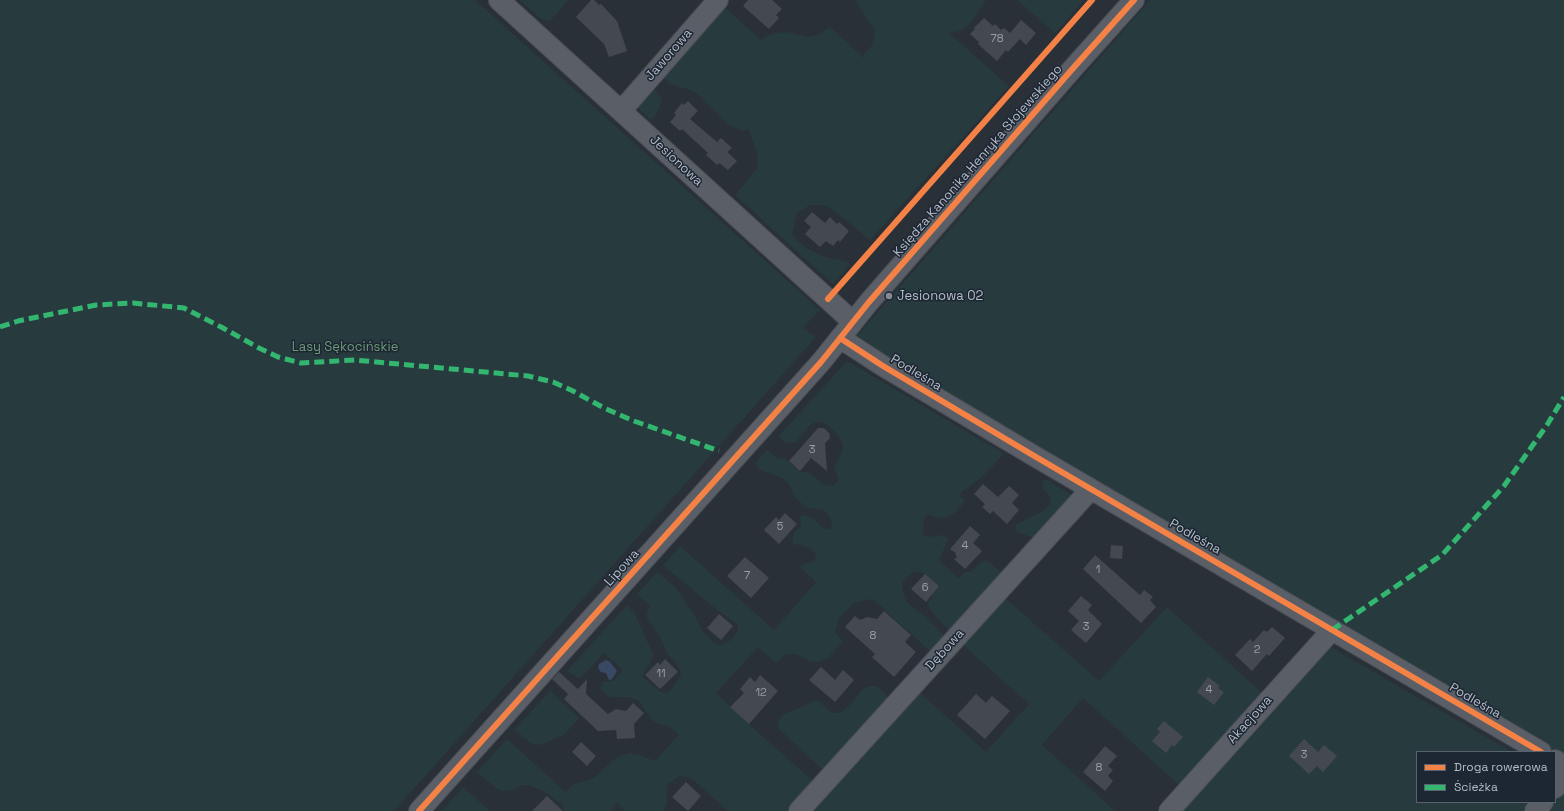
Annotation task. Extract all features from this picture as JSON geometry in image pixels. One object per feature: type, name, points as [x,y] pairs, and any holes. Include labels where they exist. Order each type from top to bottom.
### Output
[{"type":"street","name":"Jesionowa","points":[[499,0],[853,322]]},
{"type":"street","name":"Jaworowa","points":[[621,111],[718,0]]},
{"type":"street","name":"Księdza Kanonika Henryka Słojewskiego","points":[[840,338],[869,302],[1134,0]]},
{"type":"street","name":"Lipowa","points":[[419,811],[725,456],[840,338]]},
{"type":"street","name":"Podleśna","points":[[840,338],[883,366],[1091,489],[1539,751]]},
{"type":"street","name":"Dębowa","points":[[799,811],[1091,489]]},
{"type":"street","name":"Akacjowa","points":[[1169,811],[1332,630]]},
{"type":"street","points":[[1556,787],[1564,778]]},
{"type":"street","points":[[1535,811],[1542,803]]},
{"type":"green space","name":"Lasy Sękocińskie","points":[[0,0],[475,0],[820,310],[803,328],[816,337],[394,811],[0,811]]},
{"type":"green space","points":[[520,0],[568,0],[557,14],[549,21],[542,20]]},
{"type":"green space","points":[[855,0],[986,0],[966,27],[959,31],[949,33],[1009,86],[870,240],[825,205],[810,205],[797,213],[792,234],[798,241],[818,254],[828,258],[846,261],[850,265],[833,284],[735,195],[757,169],[757,152],[748,129],[743,131],[730,126],[698,94],[691,90],[672,85],[663,78],[724,7],[761,40],[766,36],[787,32],[808,37],[817,35],[830,27],[864,58],[864,55],[872,45],[875,31]]},
{"type":"green space","points":[[1017,0],[1084,0],[1055,33]]},
{"type":"green space","points":[[1150,0],[1564,0],[1564,755],[886,360],[857,336]]},
{"type":"green space","points":[[654,88],[661,98],[661,103],[657,113],[651,120],[639,109],[639,105]]},
{"type":"green space","points":[[847,361],[1003,453],[985,474],[962,491],[960,496],[965,501],[956,512],[944,518],[927,514],[924,518],[923,532],[924,535],[928,537],[941,535],[946,537],[948,540],[939,560],[958,578],[966,572],[971,572],[979,564],[986,560],[1002,573],[950,631],[936,617],[930,609],[928,603],[932,598],[931,596],[939,586],[921,571],[913,572],[903,581],[902,588],[906,600],[945,636],[932,653],[873,599],[865,600],[854,603],[839,618],[835,632],[843,641],[827,659],[815,662],[792,654],[785,655],[776,663],[758,647],[716,693],[814,782],[788,811],[728,811],[691,778],[680,776],[668,784],[667,802],[664,811],[626,811],[622,809],[618,802],[611,811],[564,811],[563,806],[547,793],[529,785],[523,785],[512,790],[504,791],[496,788],[486,780],[477,772],[507,739],[566,792],[574,784],[593,779],[613,760],[621,756],[630,753],[655,761],[679,734],[669,726],[658,724],[652,720],[639,701],[629,697],[611,697],[605,694],[601,689],[602,682],[615,680],[623,670],[604,653],[581,678],[576,677],[567,671],[627,605],[635,614],[653,654],[652,660],[643,674],[643,677],[661,692],[669,692],[681,675],[679,667],[666,652],[660,637],[647,618],[647,612],[650,606],[637,594],[657,572],[675,587],[694,614],[703,631],[713,642],[720,645],[728,642],[734,637],[738,629],[738,624],[717,610],[663,565],[680,546],[774,630],[816,582],[800,567],[815,561],[816,554],[812,549],[794,544],[792,540],[794,533],[801,526],[800,516],[809,516],[825,529],[832,528],[831,519],[828,514],[822,510],[807,508],[796,498],[789,484],[778,476],[759,469],[755,463],[767,450],[778,459],[784,457],[799,471],[810,473],[823,484],[832,486],[839,480],[834,467],[842,452],[843,446],[840,437],[828,425],[822,422],[816,422],[810,425],[796,442],[787,443],[778,437]]},
{"type":"green space","points":[[1046,479],[1072,495],[1034,538],[1017,532],[1015,528],[1017,524],[1043,511],[1049,505],[1051,498],[1043,489],[1043,482]]},
{"type":"green space","points":[[1004,597],[1099,681],[1167,607],[1262,693],[1179,785],[1083,698],[1042,745],[1115,811],[812,811],[919,692],[986,752],[1029,704],[962,644]]},
{"type":"green space","points":[[1329,646],[1510,751],[1416,751],[1416,803],[1533,803],[1525,811],[1180,811]]},
{"type":"green space","points":[[870,686],[880,688],[890,700],[824,771],[779,729],[777,723],[783,715],[817,700],[832,713],[840,713],[852,703],[863,689]]},
{"type":"green space","points":[[550,691],[579,718],[565,734],[541,745],[533,744],[514,730]]},
{"type":"green space","points":[[463,787],[490,811],[442,811]]},
{"type":"green space","points":[[1564,792],[1564,811],[1547,811],[1554,803],[1556,803],[1556,801]]},
{"type":"water","points":[[606,660],[610,662],[617,671],[612,679],[609,680],[606,673],[601,672],[598,668],[599,664]]},
{"type":"building","points":[[591,0],[594,0],[599,5],[601,4],[617,21],[627,51],[609,57],[604,44],[576,17]]},
{"type":"building","points":[[748,0],[772,0],[782,9],[776,15],[779,18],[769,29],[743,6]]},
{"type":"building","points":[[984,18],[993,26],[995,24],[1001,30],[1004,28],[1010,33],[1021,20],[1036,33],[1026,45],[1020,39],[1008,52],[1006,50],[997,61],[978,44],[979,42],[970,34]]},
{"type":"building","points":[[688,101],[698,111],[690,119],[717,142],[721,138],[732,148],[727,152],[737,161],[728,170],[719,163],[717,165],[706,155],[708,153],[682,129],[680,131],[670,122],[676,115],[674,113],[682,103],[684,105]]},
{"type":"building","points":[[812,212],[825,223],[830,217],[837,224],[839,222],[849,231],[840,242],[838,240],[833,246],[826,241],[820,247],[805,234],[811,227],[804,221]]},
{"type":"building","points":[[818,428],[824,428],[829,433],[830,438],[825,443],[827,471],[811,458],[800,471],[789,461]]},
{"type":"building","points":[[983,484],[998,497],[1009,486],[1019,495],[1012,503],[1019,510],[1007,524],[993,511],[990,514],[982,507],[985,504],[974,494]]},
{"type":"building","points":[[785,513],[797,524],[779,544],[764,530],[776,517],[779,520]]},
{"type":"building","points":[[970,526],[980,535],[973,543],[982,551],[965,569],[954,559],[957,557],[955,554],[956,553],[950,549]]},
{"type":"building","points":[[1111,545],[1123,546],[1122,559],[1110,558]]},
{"type":"building","points":[[1095,555],[1140,595],[1144,590],[1153,597],[1150,600],[1156,607],[1141,623],[1083,569]]},
{"type":"building","points":[[745,557],[769,578],[751,598],[727,576]]},
{"type":"building","points":[[925,574],[939,586],[926,602],[911,589]]},
{"type":"building","points":[[1081,596],[1092,605],[1088,610],[1102,624],[1086,643],[1071,630],[1079,621],[1068,611]]},
{"type":"building","points":[[884,611],[911,635],[905,642],[916,652],[894,677],[872,657],[875,654],[845,627],[855,616],[860,620],[867,617],[877,619]]},
{"type":"building","points":[[719,614],[733,626],[721,640],[707,628]]},
{"type":"building","points":[[1272,627],[1285,638],[1269,656],[1267,654],[1252,671],[1235,655],[1250,639],[1253,642],[1264,630],[1267,632]]},
{"type":"building","points":[[665,659],[678,672],[660,689],[645,675],[658,662],[660,665]]},
{"type":"building","points":[[821,667],[835,680],[843,670],[854,680],[835,702],[809,680]]},
{"type":"building","points":[[559,672],[578,689],[587,679],[586,694],[608,714],[616,709],[626,711],[633,703],[644,713],[634,724],[635,738],[617,739],[616,730],[598,731],[564,699],[568,694],[552,679]]},
{"type":"building","points":[[760,675],[778,691],[749,724],[730,707],[744,693],[740,689],[750,677],[755,682]]},
{"type":"building","points":[[1208,677],[1220,686],[1218,688],[1224,692],[1214,705],[1197,692]]},
{"type":"building","points":[[976,694],[986,703],[992,696],[1010,711],[985,739],[957,715]]},
{"type":"building","points":[[1164,721],[1183,737],[1174,747],[1172,745],[1166,753],[1152,741],[1160,732],[1157,729]]},
{"type":"building","points":[[1304,739],[1318,752],[1324,745],[1337,756],[1323,772],[1317,766],[1309,774],[1289,756]]},
{"type":"building","points":[[581,742],[596,756],[587,766],[572,752]]},
{"type":"building","points":[[1105,746],[1117,756],[1108,766],[1113,770],[1108,776],[1113,781],[1105,791],[1083,772]]},
{"type":"building","points":[[686,782],[701,796],[688,811],[672,797]]},
{"type":"building","points":[[547,796],[563,811],[532,811]]},
{"type":"marked path","points":[[0,327],[18,321],[96,305],[133,303],[184,308],[278,357],[301,363],[355,360],[528,376],[553,382],[604,408],[634,421],[719,451]]},
{"type":"marked path","points":[[1332,630],[1442,555],[1504,486],[1547,425],[1564,397]]},
{"type":"cycle path","points":[[828,299],[1092,0]]},
{"type":"cycle path","points":[[419,811],[821,362],[869,302],[1134,0]]},
{"type":"cycle path","points":[[840,338],[883,366],[1036,457],[1539,751]]},
{"type":"place","name":"Jesionowa 02","points":[[889,296]]}]
